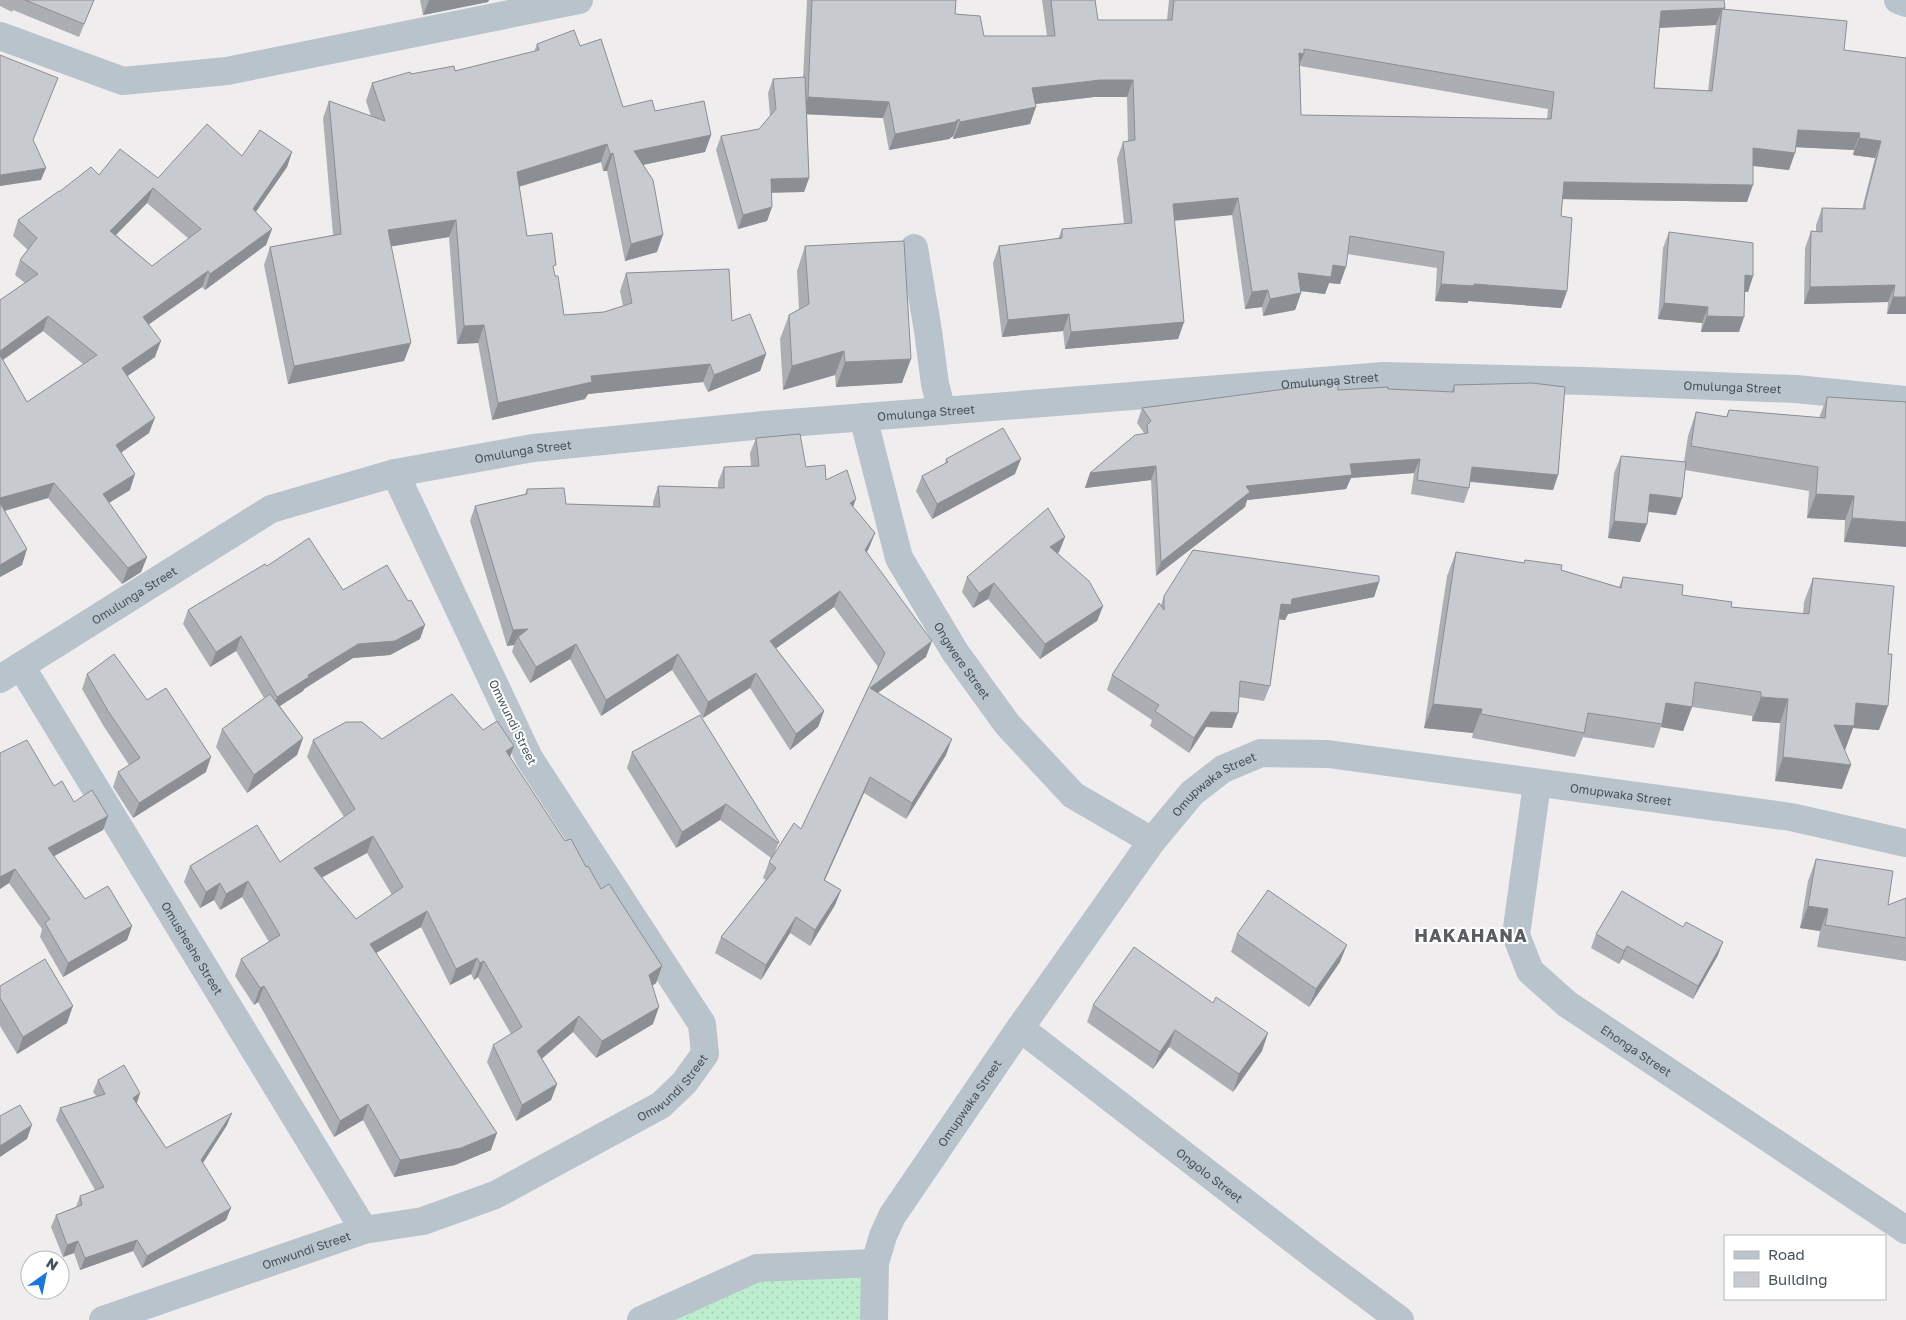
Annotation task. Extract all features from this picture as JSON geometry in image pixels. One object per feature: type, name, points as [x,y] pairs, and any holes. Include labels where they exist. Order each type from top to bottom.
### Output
[{"type":"street","points":[[0,36],[123,81],[227,71],[579,0]]},
{"type":"street","points":[[1898,0],[1906,3]]},
{"type":"street","points":[[914,248],[935,384],[942,411]]},
{"type":"street","name":"Omulunga Street","points":[[10,673],[271,510],[395,473],[533,448],[863,417],[1384,376],[1796,389],[1906,400]]},
{"type":"street","name":"Ongwere Street","points":[[863,417],[899,558],[955,652],[1007,724],[1073,795],[1152,841]]},
{"type":"street","name":"Omwundi Street","points":[[103,1320],[364,1230],[423,1221],[495,1195],[661,1105],[684,1082],[705,1054],[702,1024],[529,758],[395,473]]},
{"type":"street","name":"Omusheshe Street","points":[[10,673],[364,1230]]},
{"type":"street","name":"Omupwaka Street","points":[[874,1320],[875,1263],[883,1236],[892,1216],[1020,1028],[1152,841],[1192,794],[1223,769],[1261,753],[1328,754],[1537,784],[1791,817],[1906,843]]},
{"type":"street","name":"Ehonga Street","points":[[1537,784],[1516,935],[1530,972],[1567,1004],[1906,1230]]},
{"type":"street","name":"Ongolo Street","points":[[1020,1028],[1400,1320]]},
{"type":"street","points":[[641,1320],[757,1268],[875,1263]]},
{"type":"green space","points":[[875,1263],[874,1320],[641,1320],[757,1268]]},
{"type":"building","points":[[25,0],[94,0],[84,24]]},
{"type":"building","points":[[812,0],[956,0],[955,14],[980,16],[984,36],[1055,36],[1051,0],[1095,0],[1098,20],[1172,20],[1174,0],[1724,0],[1725,8],[1661,11],[1654,88],[1712,91],[1722,9],[1847,21],[1844,50],[1906,58],[1906,297],[1893,297],[1895,285],[1810,287],[1811,231],[1822,232],[1822,208],[1865,209],[1881,141],[1859,138],[1860,133],[1798,130],[1795,153],[1753,148],[1753,185],[1564,182],[1561,216],[1572,218],[1567,291],[1474,284],[1474,286],[1441,284],[1444,252],[1350,236],[1346,267],[1333,265],[1331,277],[1298,273],[1301,293],[1270,299],[1268,290],[1252,292],[1238,198],[1173,204],[1184,322],[1071,332],[1069,314],[1008,320],[999,246],[1062,238],[1062,229],[1132,223],[1123,142],[1135,140],[1133,80],[1100,80],[1032,88],[1036,107],[960,122],[959,119],[955,122],[895,134],[889,102],[808,97]],"holes":[[[1304,49],[1554,92],[1551,119],[1301,115],[1299,53],[1304,54]]]},
{"type":"building","points":[[574,30],[580,46],[601,39],[623,107],[652,100],[655,111],[704,101],[711,135],[634,151],[653,180],[663,235],[631,244],[613,153],[610,154],[607,144],[517,172],[527,236],[552,233],[556,265],[553,266],[555,276],[558,276],[564,315],[604,312],[632,303],[626,273],[729,269],[732,321],[750,314],[766,354],[714,375],[710,364],[591,376],[592,382],[498,403],[484,325],[464,326],[456,220],[388,230],[411,343],[294,366],[270,247],[341,234],[329,101],[385,121],[372,83],[410,72],[411,74],[454,66],[455,71],[539,50],[537,44]]},
{"type":"building","points":[[0,55],[58,78],[33,140],[46,168],[0,175]]},
{"type":"building","points":[[805,77],[809,178],[771,179],[772,207],[743,215],[721,136],[759,129],[776,109],[773,79]]},
{"type":"building","points":[[207,124],[242,156],[260,130],[292,152],[253,209],[272,229],[210,274],[208,271],[143,317],[161,341],[122,368],[155,418],[116,445],[135,474],[103,494],[147,557],[128,568],[54,483],[0,498],[0,355],[27,402],[97,355],[48,316],[0,351],[0,300],[38,274],[20,260],[37,238],[18,220],[91,167],[99,175],[120,149],[158,178]],"holes":[[[153,188],[201,229],[152,266],[110,231]]]},
{"type":"building","points":[[1669,232],[1753,243],[1753,276],[1745,275],[1744,317],[1707,316],[1708,307],[1664,303]]},
{"type":"building","points":[[904,241],[911,359],[845,362],[844,351],[792,366],[789,315],[809,304],[805,246]]},
{"type":"building","points":[[1338,382],[1338,390],[1388,387],[1388,389],[1454,392],[1454,385],[1532,383],[1565,387],[1558,475],[1472,467],[1469,488],[1417,480],[1420,459],[1350,464],[1352,475],[1246,486],[1250,492],[1161,562],[1156,466],[1090,473],[1135,435],[1148,433],[1147,425],[1151,421],[1142,408]]},
{"type":"building","points":[[1827,397],[1906,402],[1906,522],[1852,518],[1854,496],[1816,494],[1818,467],[1691,446],[1696,412],[1727,417],[1729,410],[1825,418]]},
{"type":"building","points":[[1003,428],[1021,459],[937,504],[922,476],[948,462],[946,459]]},
{"type":"building","points":[[800,434],[806,467],[825,465],[826,480],[847,470],[856,499],[850,503],[875,533],[865,550],[932,641],[870,688],[952,739],[912,803],[870,777],[824,880],[841,890],[815,930],[796,917],[766,965],[721,937],[776,868],[769,862],[794,823],[801,829],[885,653],[840,591],[770,641],[824,711],[796,734],[756,673],[708,702],[678,654],[606,700],[576,644],[536,667],[518,637],[528,629],[513,630],[475,506],[527,494],[527,489],[564,488],[566,504],[660,507],[658,486],[724,488],[724,467],[759,466],[756,438]]},
{"type":"building","points":[[1621,456],[1686,462],[1682,498],[1650,494],[1647,524],[1614,521]]},
{"type":"building","points":[[0,503],[27,549],[0,565]]},
{"type":"building","points":[[1048,508],[1065,537],[1050,547],[1089,581],[1103,606],[1045,644],[994,583],[979,593],[967,577]]},
{"type":"building","points":[[309,538],[343,590],[387,565],[408,601],[411,600],[425,625],[395,641],[358,644],[277,697],[241,636],[216,652],[188,610],[265,564],[267,566]]},
{"type":"building","points":[[1193,550],[1379,576],[1379,582],[1292,599],[1291,605],[1281,604],[1270,686],[1240,681],[1238,713],[1211,712],[1194,738],[1155,711],[1159,705],[1112,675],[1159,603],[1164,610],[1164,596]]},
{"type":"building","points":[[1456,552],[1524,563],[1525,560],[1562,565],[1561,570],[1621,588],[1623,577],[1683,585],[1682,595],[1732,602],[1731,607],[1809,614],[1813,578],[1894,586],[1888,654],[1892,654],[1888,706],[1856,703],[1854,726],[1834,725],[1851,765],[1783,757],[1788,699],[1761,697],[1761,692],[1695,682],[1692,707],[1666,703],[1662,724],[1588,713],[1584,733],[1481,714],[1482,709],[1433,704]]},
{"type":"building","points":[[114,654],[147,700],[166,688],[211,757],[139,803],[118,772],[140,758],[108,711],[87,674]]},
{"type":"building","points":[[270,694],[303,738],[254,775],[222,729]]},
{"type":"building","points":[[452,694],[483,730],[497,721],[514,746],[506,751],[565,841],[571,839],[586,867],[588,866],[601,889],[609,884],[662,966],[649,975],[659,1007],[602,1041],[579,1016],[537,1051],[557,1084],[522,1105],[493,1045],[522,1027],[484,961],[480,963],[477,958],[456,969],[427,911],[370,944],[497,1133],[461,1148],[400,1160],[368,1104],[340,1121],[264,986],[260,988],[241,959],[280,935],[248,881],[226,894],[220,883],[206,892],[190,866],[257,825],[280,862],[355,809],[313,740],[346,722],[362,722],[382,739]],"holes":[[[373,836],[403,887],[356,919],[314,868]]]},
{"type":"building","points":[[700,715],[778,843],[726,804],[682,832],[632,752]]},
{"type":"building","points":[[27,740],[54,786],[62,781],[74,802],[92,790],[108,816],[48,848],[85,899],[108,886],[132,926],[68,963],[45,923],[50,919],[15,869],[0,877],[0,753]]},
{"type":"building","points":[[1816,859],[1893,871],[1888,905],[1906,898],[1906,938],[1825,925],[1828,909],[1808,906]]},
{"type":"building","points":[[1268,890],[1347,945],[1316,989],[1237,934]]},
{"type":"building","points":[[1622,891],[1683,927],[1686,922],[1723,942],[1698,986],[1627,946],[1624,951],[1596,934]]},
{"type":"building","points":[[1134,947],[1213,1003],[1216,997],[1268,1033],[1239,1074],[1175,1030],[1160,1052],[1093,1005]]},
{"type":"building","points":[[45,959],[73,1006],[23,1037],[0,998],[0,986]]},
{"type":"building","points":[[124,1065],[140,1093],[133,1098],[166,1148],[232,1113],[201,1160],[231,1208],[147,1256],[137,1240],[85,1258],[78,1241],[67,1245],[56,1215],[82,1205],[80,1196],[104,1187],[60,1108],[105,1094],[98,1080]]},
{"type":"building","points":[[20,1105],[32,1125],[0,1146],[0,1116]]},
{"type":"district","name":"HAKAHANA","points":[[1471,935]]}]
